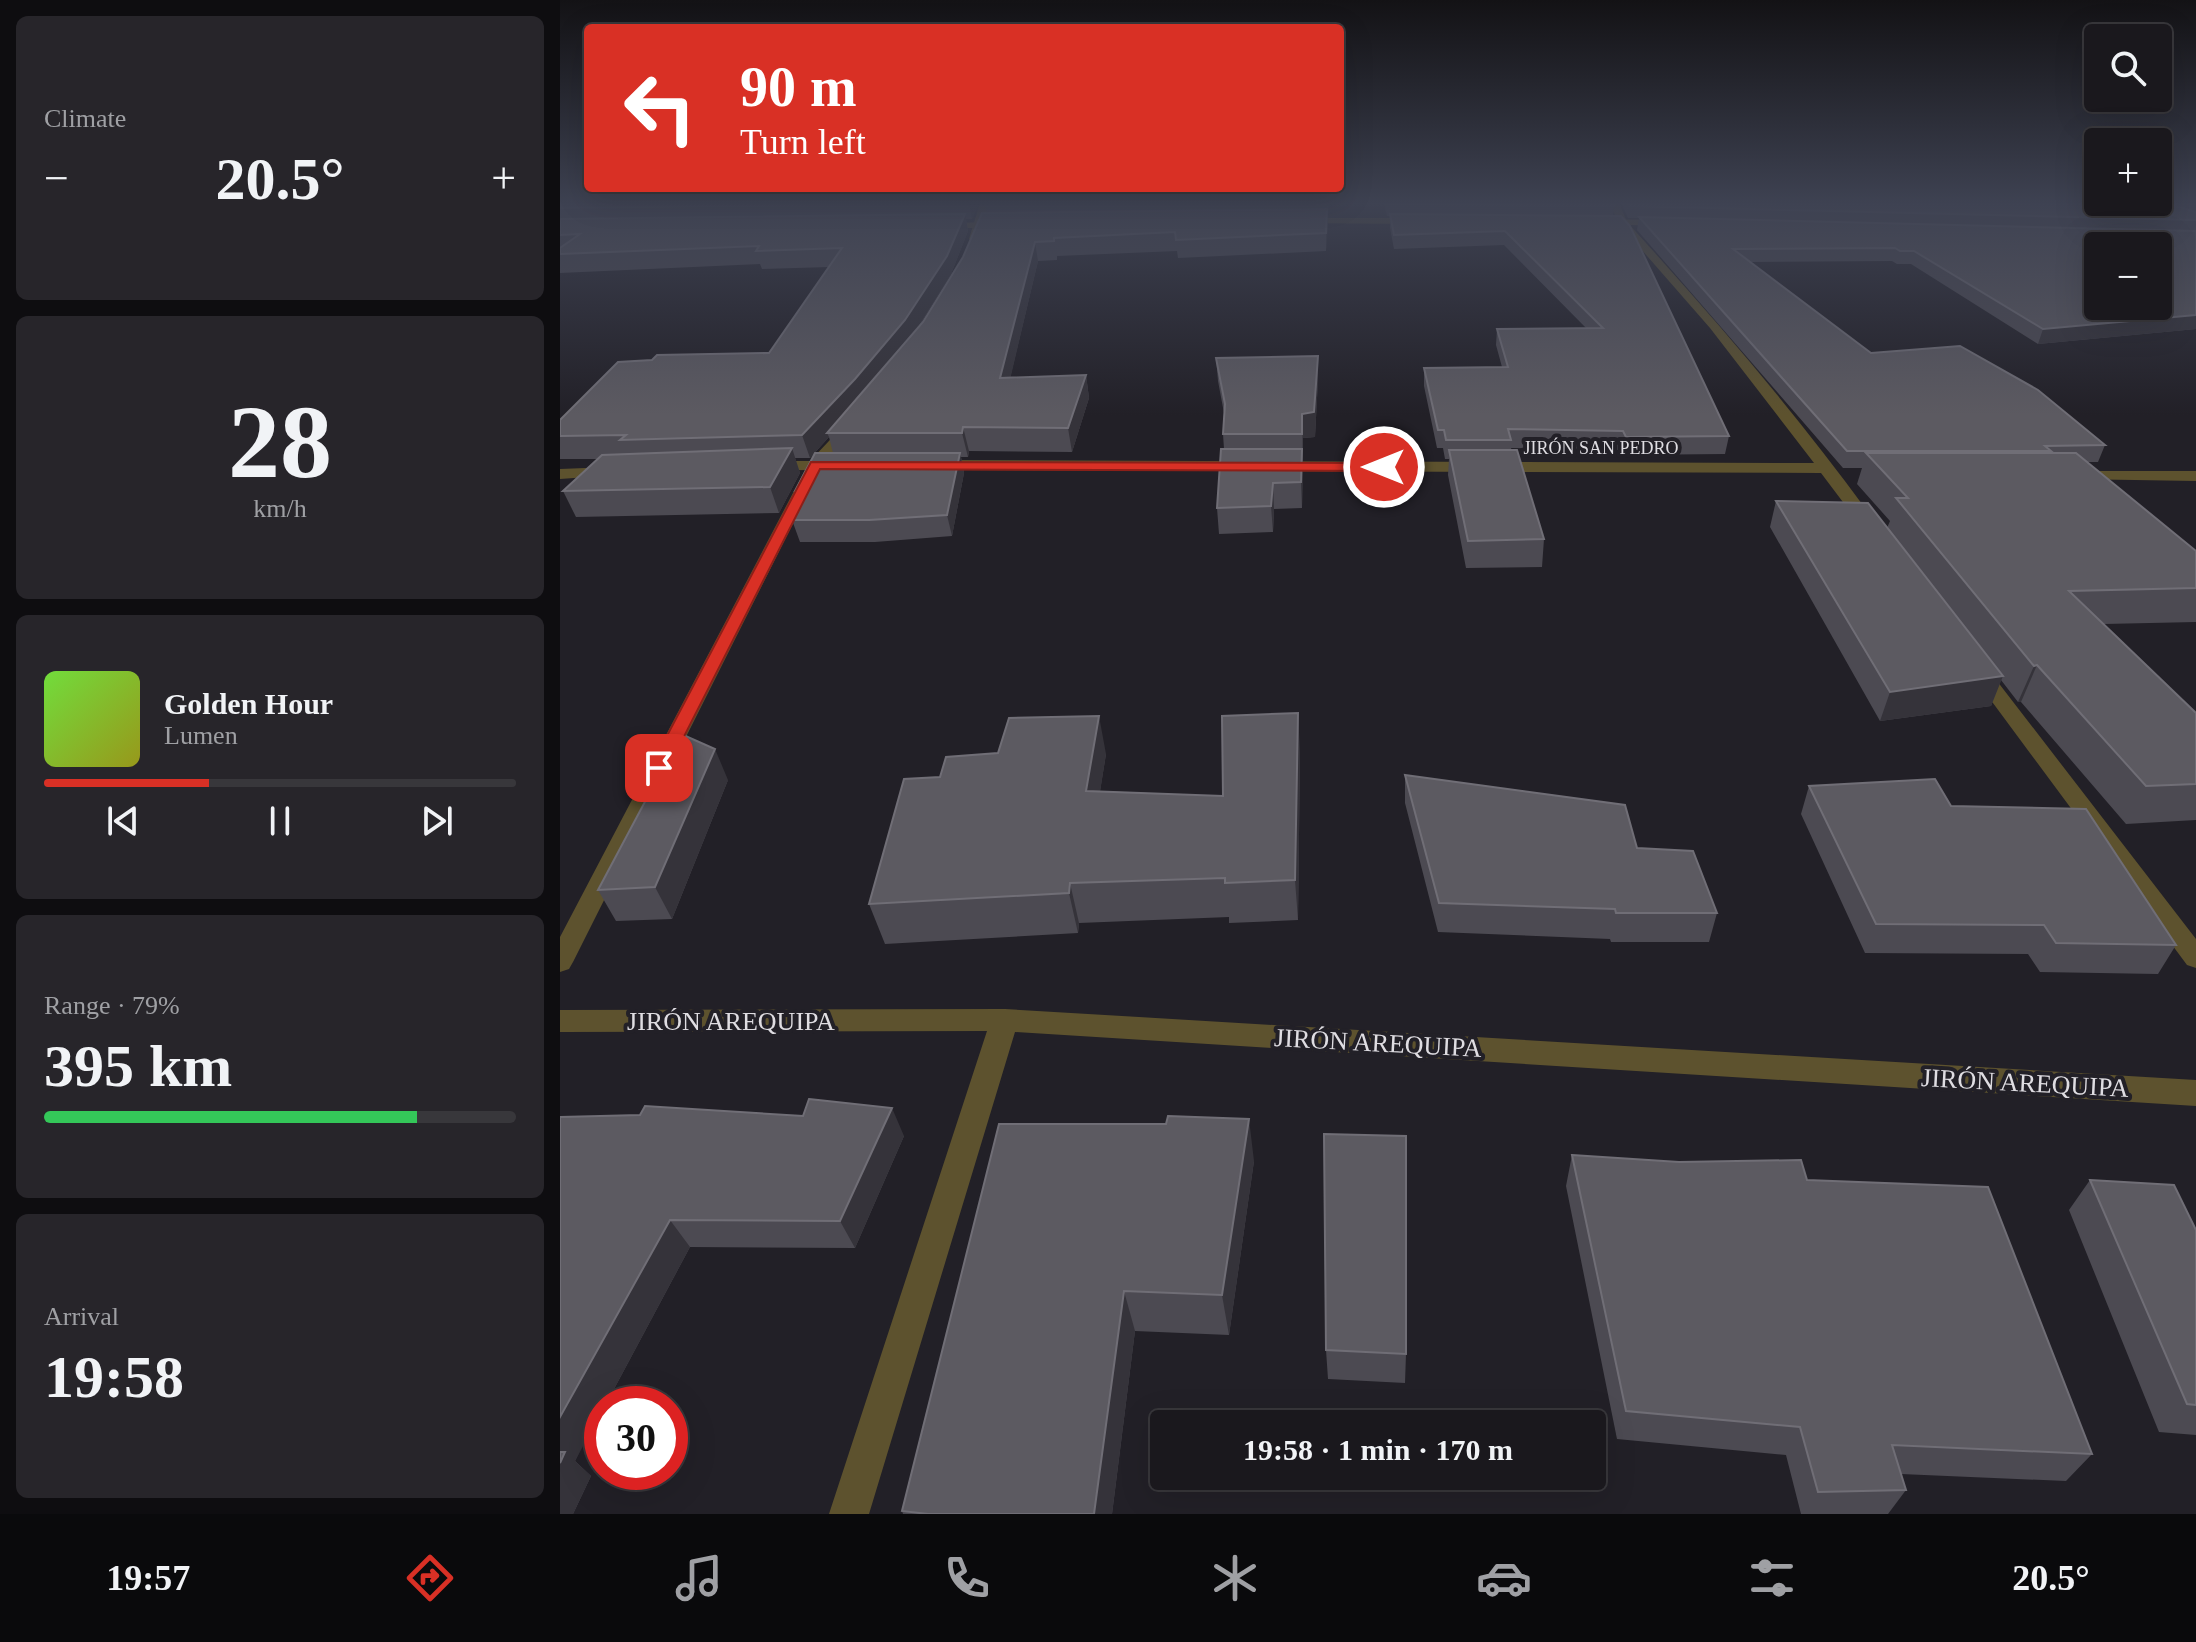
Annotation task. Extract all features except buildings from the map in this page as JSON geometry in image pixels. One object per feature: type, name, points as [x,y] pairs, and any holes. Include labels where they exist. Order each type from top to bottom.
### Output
[{"type":"street","points":[[1668,274],[1835,473],[1880,539]]},
{"type":"street","points":[[560,962],[815,465],[868,408]]},
{"type":"street","points":[[751,467],[863,465]]},
{"type":"street","name":"JIRÓN SAN PEDRO","points":[[910,465],[1835,473]]},
{"type":"street","points":[[560,474],[624,472]]},
{"type":"street","points":[[2053,476],[2196,476]]},
{"type":"street","points":[[1966,653],[2196,958]]},
{"type":"street","points":[[849,1514],[1005,1020]]},
{"type":"street","name":"JIRÓN AREQUIPA","points":[[560,1021],[1005,1020],[2196,1093]]},
{"type":"route","points":[[659,768],[815,465],[1384,467]]}]
